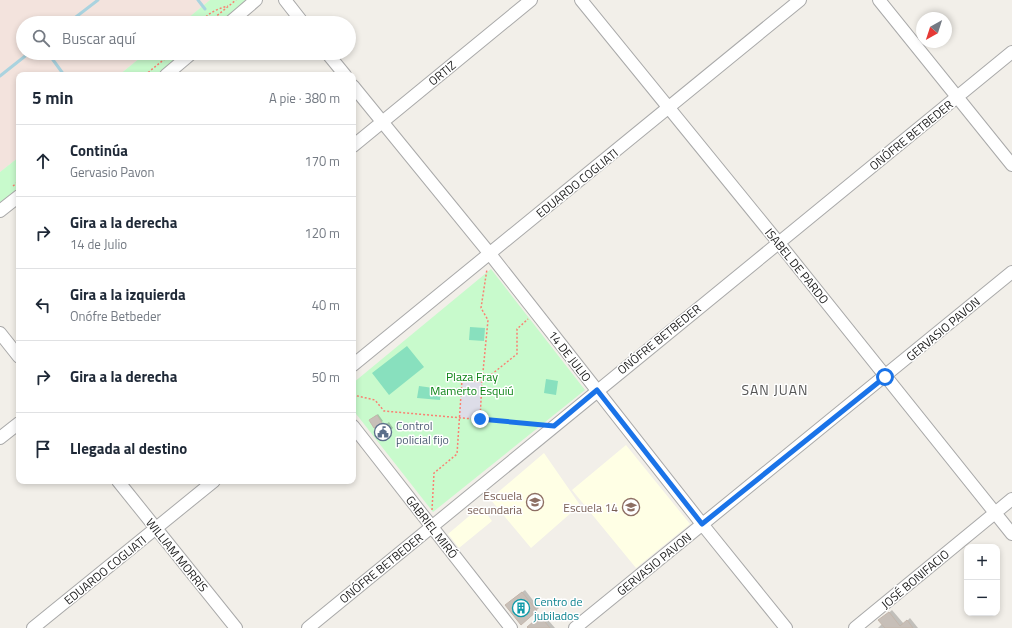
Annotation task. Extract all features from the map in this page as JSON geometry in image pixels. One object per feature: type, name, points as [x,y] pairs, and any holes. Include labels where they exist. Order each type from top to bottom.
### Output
[{"type":"street","points":[[237,16],[256,0]]},
{"type":"street","points":[[285,0],[298,16]]},
{"type":"street","name":"ORTIZ","points":[[356,144],[531,0]]},
{"type":"street","name":"ISABEL DE PARDO","points":[[581,0],[778,242],[1012,534]]},
{"type":"street","name":"EDUARDO COGLIATI","points":[[356,363],[800,0]]},
{"type":"street","points":[[879,0],[1012,165]]},
{"type":"street","name":"ONÓFRE BETBEDER","points":[[308,628],[1012,52]]},
{"type":"street","points":[[170,72],[184,60]]},
{"type":"street","points":[[333,60],[343,72]]},
{"type":"street","name":"14 DE JULIO","points":[[356,90],[490,254],[702,524],[786,628]]},
{"type":"street","points":[[0,211],[16,198]]},
{"type":"street","name":"GERVASIO PAVON","points":[[575,628],[1012,272]]},
{"type":"street","points":[[0,333],[16,353]]},
{"type":"street","points":[[0,438],[16,425]]},
{"type":"street","name":"GABRIEL MIRÓ","points":[[356,430],[511,628]]},
{"type":"street","name":"WILLIAM MORRIS","points":[[120,484],[236,628]]},
{"type":"street","name":"EDUARDO COGLIATI","points":[[33,628],[157,529],[210,484]]},
{"type":"street","name":"JOSÉ BONIFACIO","points":[[855,628],[1012,499]]},
{"type":"path","points":[[217,16],[236,0]]},
{"type":"path","points":[[207,16],[217,9],[230,6]]},
{"type":"path","points":[[149,72],[163,60]]},
{"type":"path","points":[[480,419],[488,320],[481,308],[490,254]]},
{"type":"path","points":[[431,526],[434,473],[457,454],[462,380],[482,382],[516,354],[517,329],[536,313]]},
{"type":"path","points":[[356,396],[375,400],[384,411],[554,426]]},
{"type":"shaded area","points":[[0,0],[210,0],[191,16],[16,16],[16,60],[137,60],[123,72],[16,72],[16,159],[0,172]]},
{"type":"shaded area","points":[[462,380],[482,382],[480,419],[459,418]]},
{"type":"shaded area","name":"Escuela 14","points":[[626,445],[690,524],[636,568],[572,490]]},
{"type":"shaded area","name":"Escuela secundaria","points":[[544,453],[580,505],[531,548],[490,499]]},
{"type":"shaded area","points":[[481,506],[492,521],[459,548],[448,534]]},
{"type":"green space","points":[[210,0],[252,0],[233,16],[191,16]]},
{"type":"green space","points":[[137,60],[179,60],[165,72],[123,72]]},
{"type":"green space","points":[[16,159],[16,195],[0,208],[0,172]]},
{"type":"green space","name":"Plaza Fray Mamerto Esquiú","points":[[491,269],[585,390],[433,512],[356,414],[356,381]]},
{"type":"green space","points":[[470,327],[485,328],[484,341],[469,340]]},
{"type":"green space","points":[[407,346],[424,367],[389,395],[372,373]]},
{"type":"green space","points":[[546,379],[558,381],[556,395],[544,393]]},
{"type":"green space","points":[[419,386],[441,389],[440,400],[417,398]]},
{"type":"building","points":[[377,415],[382,423],[374,428],[369,420]]},
{"type":"building","name":"Control policial fijo","points":[[385,424],[391,431],[381,439],[375,432]]},
{"type":"building","name":"Centro de jubilados","points":[[522,592],[537,611],[521,625],[505,605]]},
{"type":"building","points":[[889,612],[900,626],[907,620],[913,628],[885,628],[878,620]]},
{"type":"building","points":[[540,616],[550,628],[527,627]]},
{"type":"waterway","points":[[77,16],[98,0]]},
{"type":"waterway","points":[[198,0],[205,9]]},
{"type":"waterway","points":[[0,76],[20,60]]},
{"type":"waterway","points":[[53,60],[62,72]]},
{"type":"place","name":"Control policial fijo","points":[[383,432]]},
{"type":"place","name":"Escuela secundaria","points":[[535,502]]},
{"type":"place","name":"Escuela 14","points":[[631,507]]},
{"type":"place","name":"Centro de jubilados","points":[[521,608]]},
{"type":"district","name":"SAN JUAN","points":[[775,389]]},
{"type":"route","points":[[480,419],[554,426],[597,390],[702,524],[885,377]]}]
